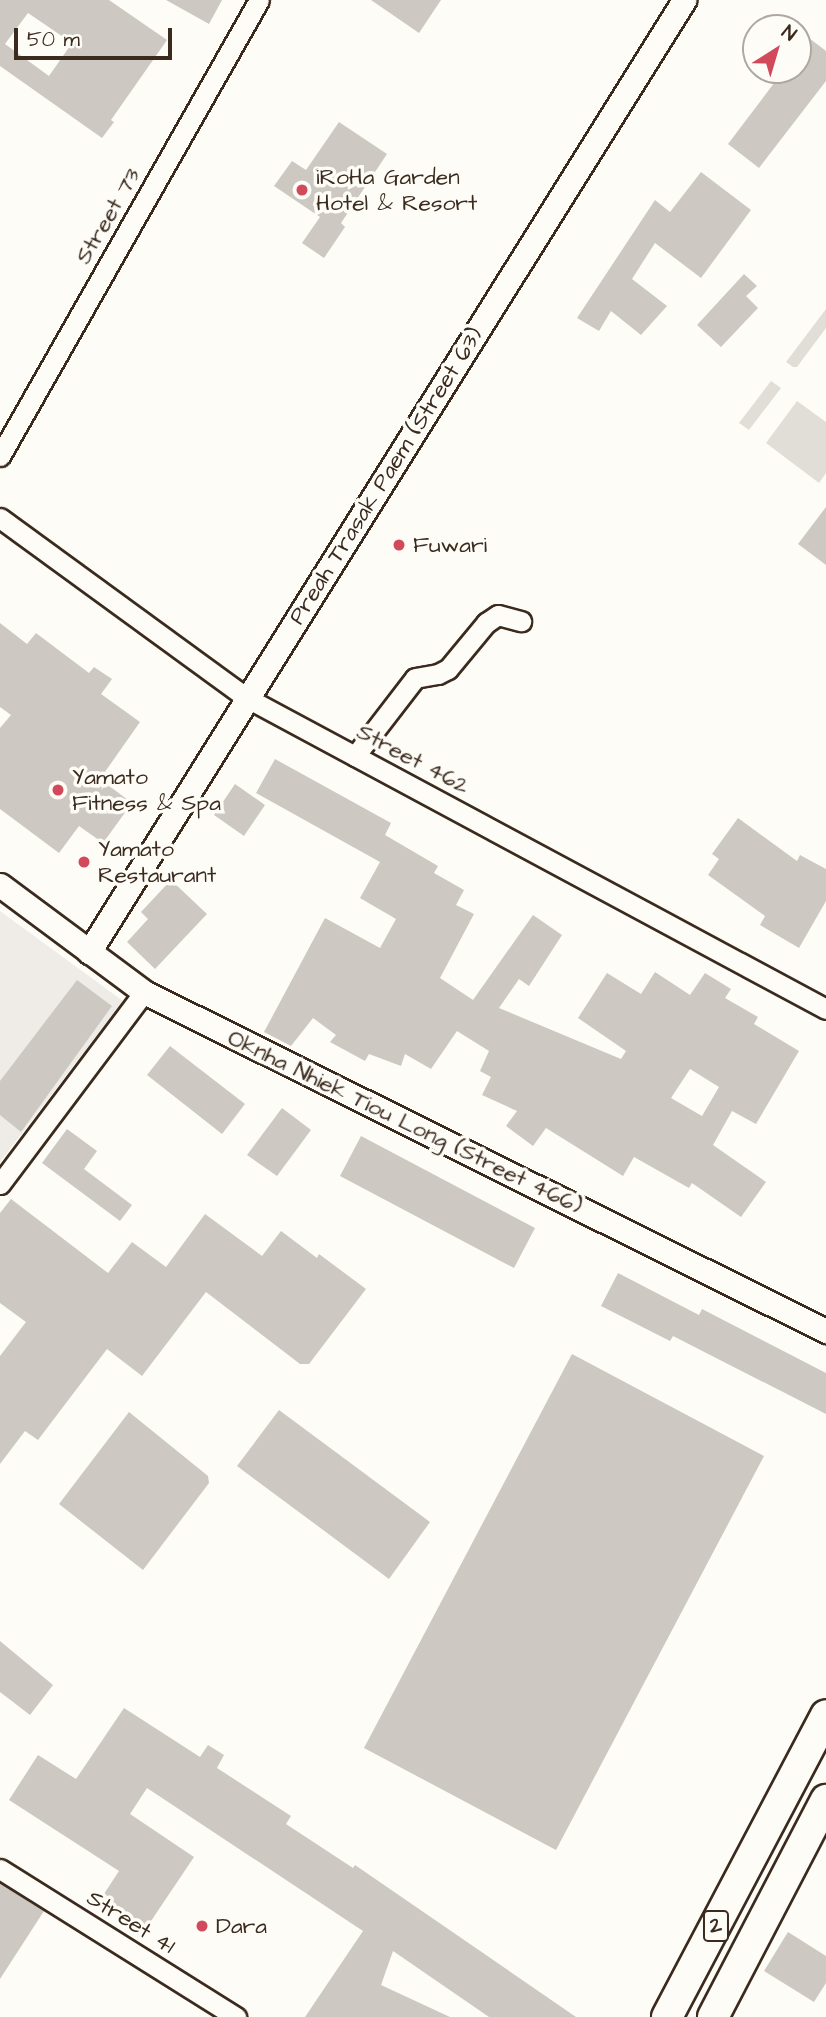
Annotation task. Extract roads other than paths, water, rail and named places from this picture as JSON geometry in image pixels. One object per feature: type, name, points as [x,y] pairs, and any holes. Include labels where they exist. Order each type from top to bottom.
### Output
[{"type":"main road","name":"2","points":[[667,2017],[826,1715]]},
{"type":"main road","name":"2","points":[[713,2017],[826,1800]]},
{"type":"street","name":"Street 73","points":[[0,456],[259,0]]},
{"type":"street","name":"Preah Trasak Paem (Street 63)","points":[[89,952],[684,0]]},
{"type":"street","name":"Street 462","points":[[0,518],[7,526],[247,698],[826,1009]]},
{"type":"street","points":[[355,756],[415,678],[438,674],[448,669],[486,623],[498,615],[521,621]]},
{"type":"street","name":"Oknha Nhiek Tiou Long (Street 466)","points":[[0,885],[144,992],[826,1331]]},
{"type":"street","points":[[0,1184],[144,992]]},
{"type":"street","name":"Street 41","points":[[0,1869],[236,2017]]},
{"type":"place","name":"iRoHa Garden Hotel & Resort","points":[[302,190]]},
{"type":"place","name":"Fuwari","points":[[399,545]]},
{"type":"place","name":"Yamato Fitness & Spa","points":[[58,790]]},
{"type":"place","name":"Yamato Restaurant","points":[[84,862]]},
{"type":"place","name":"Dara","points":[[202,1926]]}]
